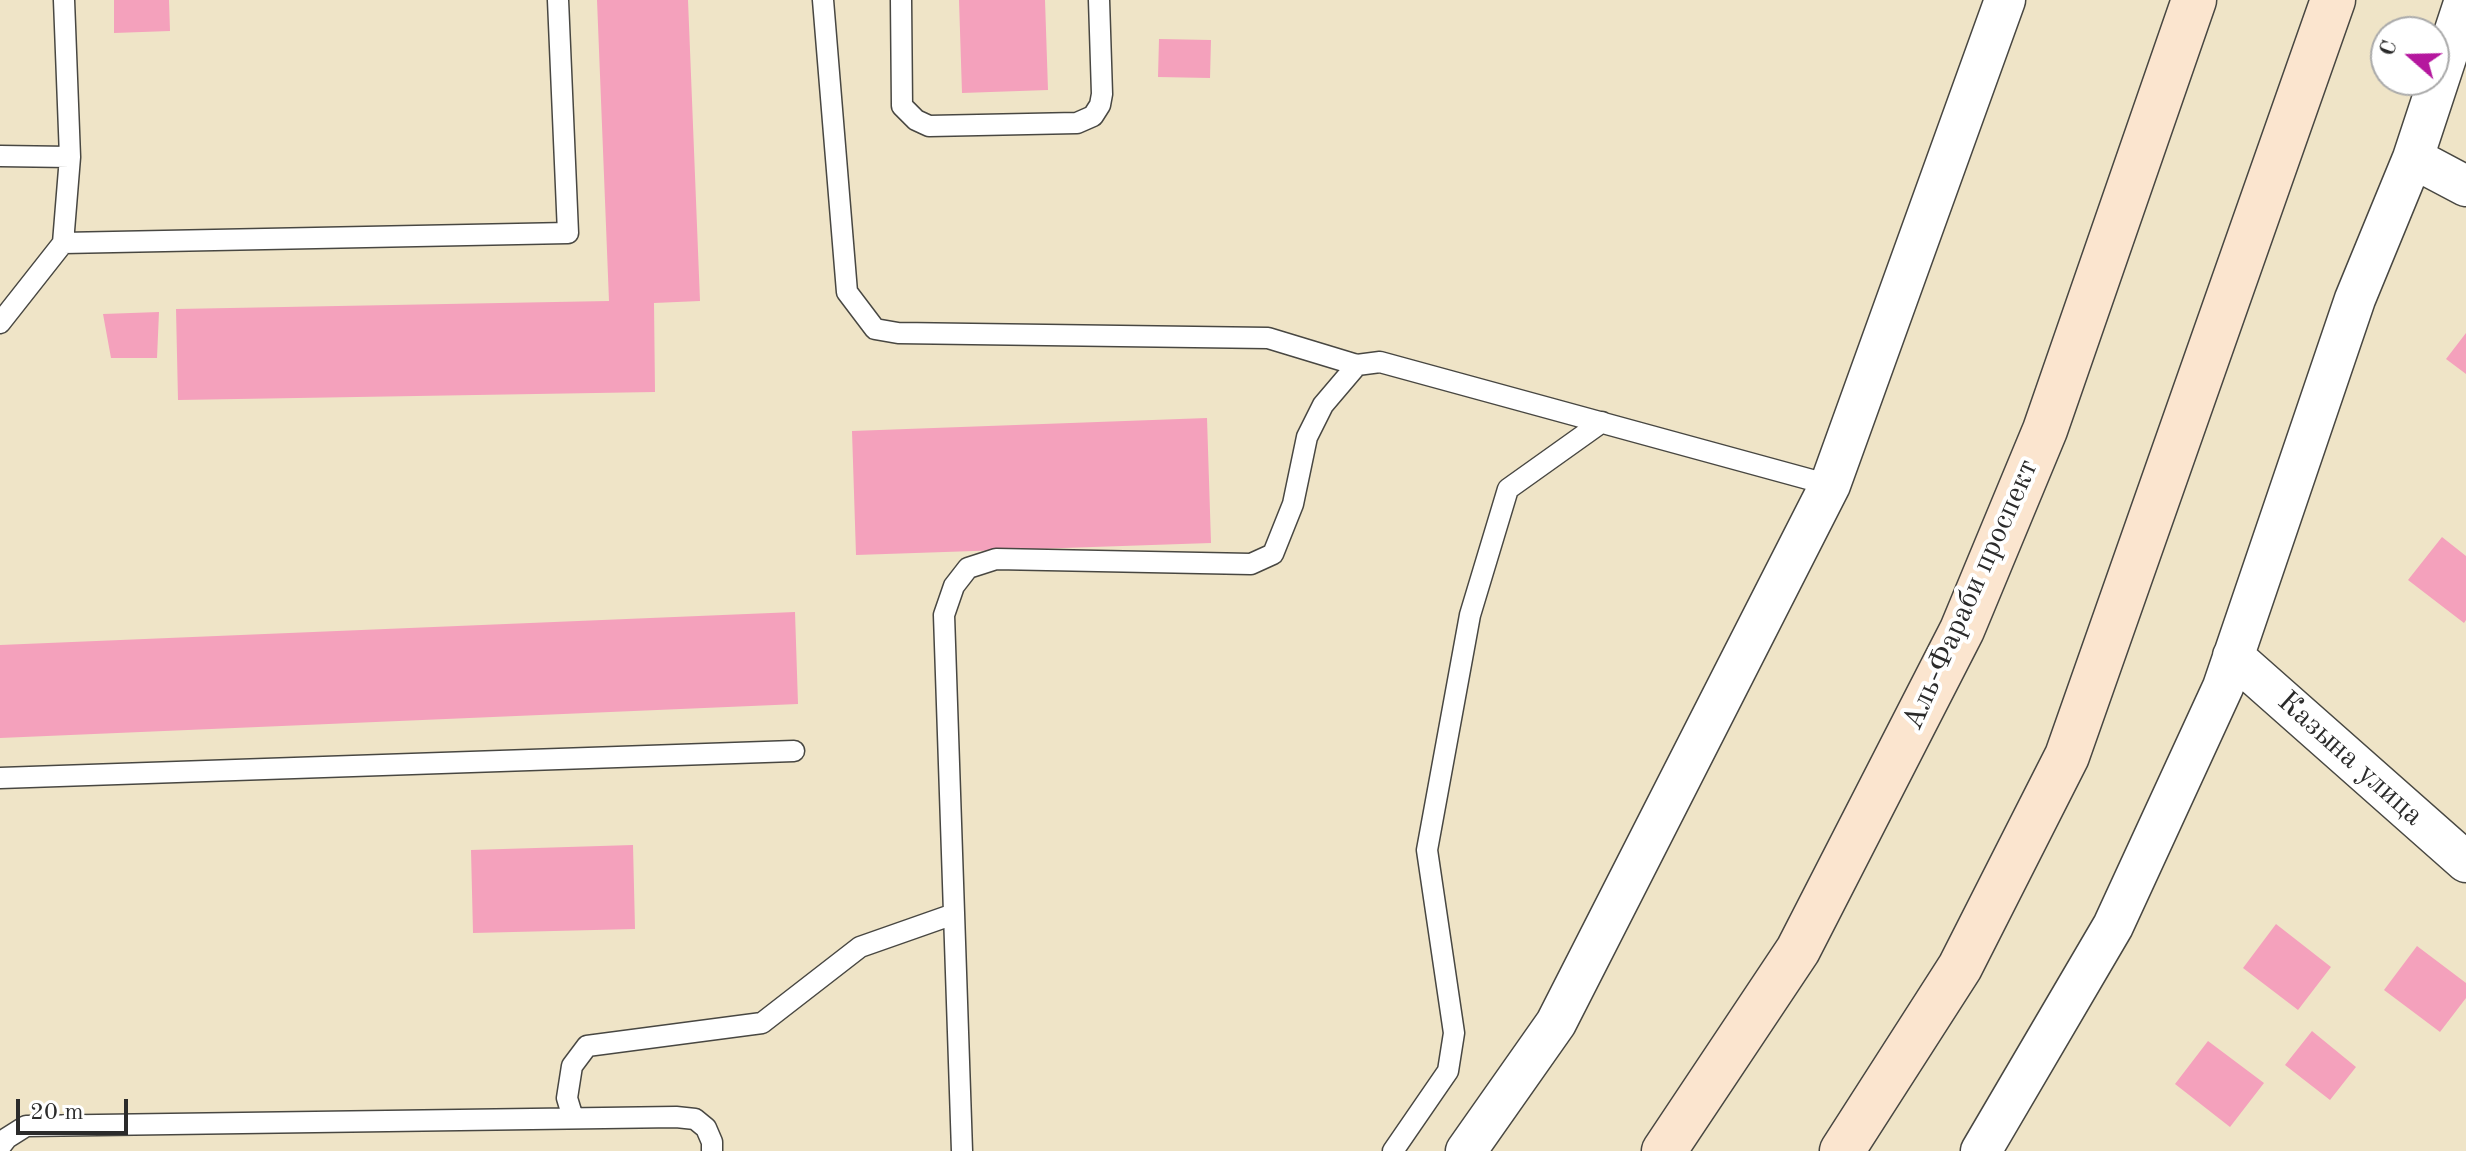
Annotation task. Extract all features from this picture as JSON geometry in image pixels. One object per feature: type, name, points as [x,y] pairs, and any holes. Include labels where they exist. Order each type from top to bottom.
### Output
[{"type":"street","points":[[1466,1151],[1556,1023],[1830,485],[2005,0]]},
{"type":"street","name":"Аль-Фараби проспект","points":[[1664,1151],[1798,950],[1962,630],[2045,430],[2194,0]]},
{"type":"street","points":[[1842,1151],[1960,967],[2067,756],[2333,0]]},
{"type":"street","points":[[1981,1151],[2113,926],[2223,687],[2355,299],[2413,158],[2465,0]]},
{"type":"street","points":[[2413,158],[2466,186]]},
{"type":"street","name":"Казына улица","points":[[2233,656],[2466,862]]},
{"type":"lane","points":[[0,323],[63,243],[70,157],[64,0]]},
{"type":"lane","points":[[63,243],[568,233],[558,0]]},
{"type":"lane","points":[[823,0],[847,292],[875,329],[898,333],[1268,338],[1357,365],[1380,362],[1830,485]]},
{"type":"lane","points":[[901,0],[902,106],[916,120],[929,126],[1077,123],[1093,116],[1102,94],[1099,0]]},
{"type":"lane","points":[[0,156],[70,157]]},
{"type":"lane","points":[[962,1151],[944,615],[954,586],[968,568],[996,559],[1251,564],[1273,554],[1293,504],[1307,437],[1323,405],[1357,365]]},
{"type":"lane","points":[[1393,1151],[1448,1071],[1454,1033],[1427,850],[1470,615],[1508,489],[1602,422]]},
{"type":"lane","points":[[0,778],[794,751]]},
{"type":"lane","points":[[573,1118],[567,1098],[572,1066],[587,1046],[762,1023],[860,947],[954,914]]},
{"type":"lane","points":[[0,1147],[7,1138],[26,1126],[676,1117],[695,1119],[706,1128],[712,1151]]},
{"type":"building","points":[[114,0],[169,0],[170,31],[114,33]]},
{"type":"building","points":[[597,0],[688,0],[700,301],[654,303],[655,392],[178,400],[176,309],[609,301]]},
{"type":"building","points":[[959,0],[1045,0],[1048,90],[962,93]]},
{"type":"building","points":[[1159,39],[1211,40],[1210,78],[1158,77]]},
{"type":"building","points":[[159,312],[157,358],[111,358],[103,314]]},
{"type":"building","points":[[2466,333],[2466,374],[2446,359]]},
{"type":"building","points":[[1207,418],[1211,543],[856,555],[852,431]]},
{"type":"building","points":[[2442,537],[2466,556],[2464,623],[2408,580]]},
{"type":"building","points":[[795,612],[798,704],[0,738],[0,645]]},
{"type":"building","points":[[633,845],[635,929],[473,933],[471,850]]},
{"type":"building","points":[[2276,924],[2331,967],[2298,1010],[2243,968]]},
{"type":"building","points":[[2417,946],[2466,983],[2466,998],[2440,1032],[2384,990]]},
{"type":"building","points":[[2312,1031],[2356,1067],[2330,1100],[2285,1065]]},
{"type":"building","points":[[2208,1041],[2264,1083],[2230,1127],[2175,1084]]}]
